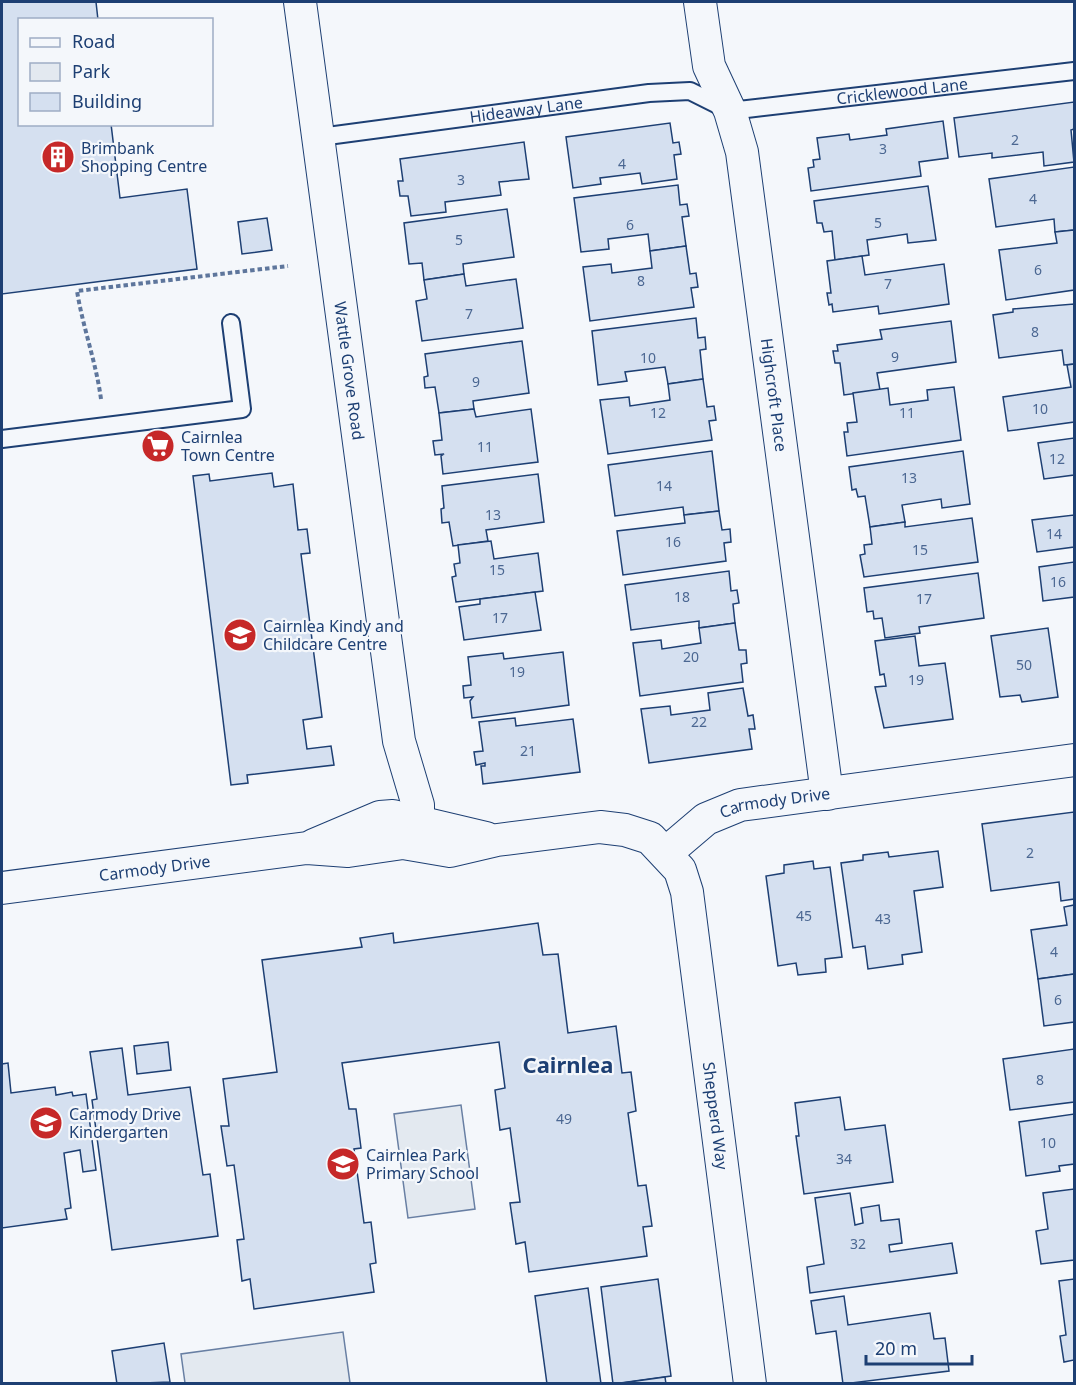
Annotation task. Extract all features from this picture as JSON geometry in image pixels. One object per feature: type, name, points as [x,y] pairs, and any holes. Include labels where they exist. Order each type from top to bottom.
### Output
[{"type":"street","name":"Wattle Grove Road","points":[[300,2],[320,137],[399,741],[405,826]]},
{"type":"street","name":"Highcroft Place","points":[[700,2],[709,66],[730,111],[742,152],[826,794]]},
{"type":"street","name":"Carmody Drive","points":[[666,853],[706,819],[740,804],[1074,760]]},
{"type":"street","name":"Carmody Drive","points":[[2,888],[308,848],[380,817],[405,826]]},
{"type":"street","points":[[405,826],[497,840],[600,827],[625,830],[650,838],[666,853]]},
{"type":"street","name":"Shepperd Way","points":[[666,853],[680,870],[687,892],[750,1383]]},
{"type":"lane","name":"Cricklewood Lane","points":[[730,111],[1074,70]]},
{"type":"lane","name":"Hideaway Lane","points":[[320,137],[650,93],[690,91],[730,111]]},
{"type":"lane","points":[[2,439],[242,408],[231,322]]},
{"type":"path","points":[[105,426],[95,359],[82,321],[77,291],[288,266]]},
{"type":"green space","points":[[461,1105],[475,1209],[408,1218],[394,1114]]},
{"type":"green space","points":[[343,1332],[350,1383],[185,1383],[181,1354]]},
{"type":"building","name":"Brimbank Shopping Centre","points":[[2,2],[96,2],[98,18],[18,18],[18,126],[111,126],[120,198],[187,189],[197,269],[2,294]]},
{"type":"building","points":[[1074,102],[1074,129],[1071,130],[1074,162],[1044,166],[1043,152],[992,158],[992,153],[959,157],[954,118]]},
{"type":"building","points":[[943,121],[948,158],[919,162],[921,176],[811,191],[808,168],[814,167],[813,160],[820,159],[817,138],[849,134],[850,140],[887,135],[886,129]]},
{"type":"building","points":[[670,123],[673,143],[679,142],[681,154],[674,155],[677,179],[642,184],[640,173],[600,178],[601,184],[573,188],[566,137]]},
{"type":"building","points":[[524,142],[529,179],[499,182],[501,195],[445,202],[446,212],[411,216],[408,196],[400,196],[398,181],[403,181],[400,159]]},
{"type":"building","points":[[1074,167],[1074,230],[1055,232],[1054,219],[996,227],[989,179]]},
{"type":"building","points":[[678,185],[680,205],[687,204],[689,216],[682,217],[686,246],[650,251],[648,234],[608,239],[609,249],[581,252],[574,198]]},
{"type":"building","points":[[928,186],[936,240],[908,243],[907,234],[867,240],[869,255],[835,260],[832,231],[824,232],[822,223],[817,223],[814,201]]},
{"type":"building","points":[[507,209],[514,257],[463,264],[464,274],[424,280],[422,263],[409,264],[404,223]]},
{"type":"building","points":[[267,218],[272,250],[242,254],[238,222]]},
{"type":"building","points":[[1074,230],[1074,290],[1006,300],[999,250],[1057,243],[1055,232]]},
{"type":"building","points":[[686,246],[690,274],[696,273],[698,287],[691,288],[694,307],[590,321],[583,267],[611,264],[612,273],[652,268],[650,251]]},
{"type":"building","points":[[862,256],[865,275],[944,264],[949,304],[879,314],[878,306],[833,312],[827,293],[831,293],[827,261]]},
{"type":"building","points":[[464,274],[466,286],[516,279],[523,328],[422,341],[416,301],[427,299],[424,280]]},
{"type":"building","points":[[1074,304],[1074,364],[1064,365],[1062,350],[999,358],[993,315],[1013,312],[1013,309]]},
{"type":"building","points":[[696,318],[698,338],[705,337],[706,349],[700,350],[703,379],[668,384],[665,367],[625,372],[627,381],[598,385],[592,331]]},
{"type":"building","points":[[951,321],[956,362],[877,373],[880,390],[844,395],[840,363],[835,363],[833,351],[838,351],[837,345],[882,339],[880,330]]},
{"type":"building","points":[[522,341],[529,393],[473,401],[474,409],[439,413],[435,387],[425,388],[424,377],[428,376],[425,354]]},
{"type":"building","points":[[1074,364],[1074,422],[1008,431],[1003,397],[1071,387],[1067,365]]},
{"type":"building","points":[[703,379],[707,407],[714,406],[716,420],[709,421],[712,440],[608,454],[600,400],[629,397],[630,406],[670,400],[668,384]]},
{"type":"building","points":[[954,387],[961,440],[847,456],[844,432],[848,432],[847,423],[857,422],[853,393],[888,388],[890,405],[928,400],[927,390]]},
{"type":"building","points":[[474,409],[476,417],[531,409],[538,462],[443,474],[441,456],[444,454],[435,455],[433,441],[442,440],[439,413]]},
{"type":"building","points":[[1074,438],[1074,475],[1044,479],[1038,443]]},
{"type":"building","points":[[712,451],[719,511],[684,515],[683,507],[615,516],[608,465]]},
{"type":"building","points":[[963,451],[970,504],[942,508],[941,499],[902,505],[905,522],[870,527],[865,496],[858,497],[856,489],[852,490],[849,467]]},
{"type":"building","points":[[272,473],[274,487],[293,484],[298,530],[307,529],[310,553],[301,554],[322,717],[303,720],[307,749],[331,746],[334,765],[247,775],[248,783],[231,785],[193,476],[209,474],[210,481]]},
{"type":"building","points":[[538,474],[544,522],[486,530],[488,541],[453,546],[449,522],[442,523],[441,509],[444,508],[442,486]]},
{"type":"building","points":[[719,511],[722,530],[730,529],[731,542],[724,543],[726,561],[623,575],[617,531],[685,523],[684,515]]},
{"type":"building","points":[[1074,515],[1074,547],[1037,552],[1032,520]]},
{"type":"building","points":[[972,518],[978,562],[864,577],[860,555],[865,554],[864,545],[872,544],[870,527],[905,522],[905,527]]},
{"type":"building","points":[[491,541],[494,559],[538,553],[543,591],[456,602],[452,577],[456,576],[454,564],[460,563],[458,545]]},
{"type":"building","points":[[1074,562],[1074,597],[1043,601],[1039,567]]},
{"type":"building","points":[[729,571],[731,591],[737,590],[739,603],[733,604],[735,623],[699,628],[699,621],[631,630],[625,585]]},
{"type":"building","points":[[978,573],[984,618],[919,627],[920,633],[885,638],[882,618],[874,619],[873,611],[867,612],[864,588]]},
{"type":"building","points":[[535,592],[541,630],[464,640],[459,607],[480,604],[480,599]]},
{"type":"building","points":[[735,623],[739,650],[746,650],[747,663],[741,664],[743,682],[640,696],[633,643],[661,640],[662,649],[701,643],[699,628]]},
{"type":"building","points":[[1048,628],[1058,697],[1022,702],[1020,695],[1000,697],[991,636]]},
{"type":"building","points":[[915,636],[919,666],[945,663],[953,719],[884,728],[875,687],[886,686],[884,674],[880,675],[875,641]]},
{"type":"building","points":[[563,652],[569,705],[472,718],[470,701],[473,697],[464,698],[463,686],[471,685],[468,657],[503,653],[504,659]]},
{"type":"building","points":[[743,688],[748,716],[753,715],[755,729],[749,729],[752,749],[649,763],[641,709],[670,706],[671,715],[710,710],[708,693]]},
{"type":"building","points":[[515,718],[516,726],[573,719],[580,772],[483,784],[481,766],[485,766],[485,763],[476,765],[474,752],[483,751],[479,722]]},
{"type":"building","points":[[1074,812],[1074,899],[1061,901],[1059,882],[991,891],[982,824]]},
{"type":"building","points":[[938,851],[943,887],[914,891],[922,952],[902,955],[903,964],[868,969],[865,946],[853,948],[841,863],[863,860],[863,855],[888,852],[889,857]]},
{"type":"building","points":[[813,861],[814,869],[830,867],[842,957],[825,959],[826,972],[798,975],[796,963],[778,966],[766,876],[784,873],[784,865]]},
{"type":"building","points":[[1074,905],[1074,974],[1038,979],[1031,930],[1067,925],[1064,907]]},
{"type":"building","points":[[538,923],[543,955],[558,954],[568,1033],[616,1026],[622,1073],[631,1072],[636,1111],[628,1113],[638,1186],[646,1185],[652,1226],[643,1227],[647,1256],[529,1272],[525,1242],[516,1244],[510,1203],[520,1202],[510,1128],[500,1130],[495,1090],[505,1088],[499,1042],[342,1063],[349,1109],[356,1109],[361,1148],[354,1149],[364,1223],[371,1222],[376,1263],[370,1264],[374,1292],[254,1309],[250,1279],[242,1281],[237,1240],[244,1239],[234,1165],[227,1166],[221,1126],[229,1126],[223,1079],[277,1072],[262,960],[362,947],[360,938],[393,933],[394,943]]},
{"type":"building","points":[[1074,974],[1074,1022],[1044,1026],[1038,979]]},
{"type":"building","points":[[168,1042],[171,1070],[137,1074],[134,1046]]},
{"type":"building","points":[[122,1048],[128,1095],[190,1087],[203,1175],[210,1174],[218,1236],[112,1250],[92,1100],[97,1099],[90,1052]]},
{"type":"building","points":[[1074,1049],[1074,1102],[1010,1110],[1003,1059]]},
{"type":"building","name":"Carmody Drive Kindergarten","points":[[8,1063],[11,1093],[55,1087],[56,1095],[72,1092],[73,1096],[86,1094],[96,1170],[83,1172],[80,1150],[64,1153],[71,1208],[65,1209],[67,1219],[2,1228],[2,1064]]},
{"type":"building","points":[[840,1097],[845,1130],[885,1125],[893,1182],[804,1194],[796,1136],[799,1136],[795,1103]]},
{"type":"building","points":[[1074,1114],[1074,1164],[1059,1166],[1060,1171],[1026,1176],[1019,1122]]},
{"type":"building","points":[[1074,1189],[1074,1260],[1041,1264],[1036,1231],[1048,1229],[1043,1193]]},
{"type":"building","points":[[850,1193],[855,1225],[863,1223],[861,1208],[879,1205],[881,1221],[899,1219],[902,1243],[889,1245],[890,1252],[952,1243],[957,1273],[810,1293],[807,1267],[824,1264],[815,1198]]},
{"type":"building","points":[[658,1279],[671,1376],[613,1384],[601,1287]]},
{"type":"building","points":[[1074,1279],[1074,1360],[1064,1362],[1060,1336],[1066,1335],[1059,1281]]},
{"type":"building","points":[[588,1288],[601,1384],[547,1384],[535,1296]]},
{"type":"building","points":[[844,1296],[848,1325],[930,1313],[934,1339],[945,1338],[949,1371],[843,1384],[836,1331],[816,1334],[811,1301]]},
{"type":"building","points":[[164,1343],[170,1382],[117,1384],[112,1351]]},
{"type":"building","points":[[665,1377],[666,1384],[615,1384]]},
{"type":"place","name":"Brimbank Shopping Centre","points":[[58,157]]},
{"type":"place","name":"Cairnlea Town Centre","points":[[158,446]]},
{"type":"place","name":"Cairnlea Kindy and Childcare Centre","points":[[240,635]]},
{"type":"place","name":"Carmody Drive Kindergarten","points":[[46,1123]]},
{"type":"place","name":"Cairnlea Park Primary School","points":[[343,1164]]},
{"type":"district","name":"Cairnlea","points":[[568,1065]]}]
